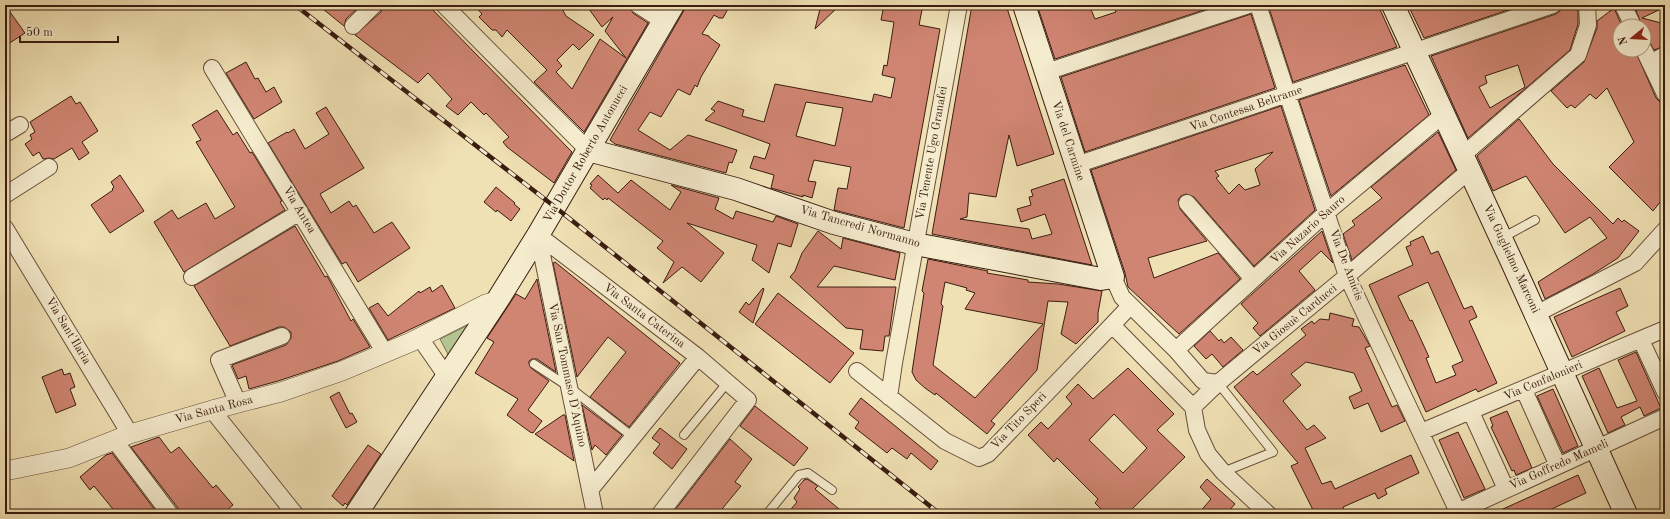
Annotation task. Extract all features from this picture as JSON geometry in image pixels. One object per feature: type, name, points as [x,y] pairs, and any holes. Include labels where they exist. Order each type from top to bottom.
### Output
[{"type":"main road","name":"Via del Carmine","points":[[1024,5],[1113,277]]},
{"type":"main road","name":"Via Guglielmo Marconi","points":[[1393,5],[1536,314],[1626,514]]},
{"type":"main road","name":"Via Dottor Roberto Antonucci","points":[[356,514],[497,301],[538,235],[668,13]]},
{"type":"main road","name":"Via Tancredi Normanno","points":[[588,150],[736,189],[834,223],[915,244],[1101,279],[1113,277]]},
{"type":"street","points":[[353,26],[374,5]]},
{"type":"street","points":[[444,5],[588,150]]},
{"type":"street","points":[[638,5],[668,13]]},
{"type":"street","name":"Via Tenente Ugo Granafei","points":[[889,397],[915,244],[959,5]]},
{"type":"street","points":[[1046,72],[1249,5]]},
{"type":"street","name":"Via De Amicis","points":[[1258,5],[1347,276],[1421,432],[1457,513]]},
{"type":"street","name":"Via Contessa Beltrame","points":[[1076,165],[1553,5]]},
{"type":"street","name":"Via Giosuè Carducci","points":[[1193,407],[1218,383],[1347,276],[1578,55],[1588,25],[1587,5]]},
{"type":"street","points":[[1623,5],[1629,18]]},
{"type":"street","points":[[1652,56],[1665,56]]},
{"type":"street","points":[[1648,58],[1665,94]]},
{"type":"street","name":"Via Antea","points":[[212,68],[385,353]]},
{"type":"street","name":"Via Nazario Sauro","points":[[1176,350],[1327,212],[1444,114]]},
{"type":"street","points":[[5,134],[20,125]]},
{"type":"street","points":[[5,195],[49,167]]},
{"type":"street","points":[[1187,203],[1253,279]]},
{"type":"street","points":[[192,277],[300,212]]},
{"type":"street","name":"Via Sant'Ilaria","points":[[5,228],[122,438],[170,514]]},
{"type":"street","points":[[1536,314],[1635,262],[1665,230]]},
{"type":"street","name":"Via Santa Caterina","points":[[538,235],[698,357],[748,400],[660,514]]},
{"type":"street","name":"Via San Tommaso D'Aquino","points":[[538,235],[595,514]]},
{"type":"street","points":[[1113,277],[1122,297],[1176,350],[1203,381],[1218,383]]},
{"type":"street","name":"Via Santa Rosa","points":[[5,471],[69,458],[122,438],[212,410],[288,390],[342,371],[385,353],[420,338],[486,304],[497,301]]},
{"type":"street","points":[[1130,306],[1112,325],[1193,407],[1197,430],[1208,454],[1223,472],[1268,514]]},
{"type":"street","name":"Via Tito Speri","points":[[857,371],[945,441],[979,458],[988,454],[1112,325]]},
{"type":"street","name":"Via Confalonieri","points":[[1421,432],[1524,390],[1665,329]]},
{"type":"street","points":[[238,403],[219,360],[282,336]]},
{"type":"street","points":[[420,338],[446,377]]},
{"type":"street","points":[[1640,340],[1665,392]]},
{"type":"street","points":[[590,490],[698,357]]},
{"type":"street","points":[[1524,390],[1558,466]]},
{"type":"street","points":[[212,410],[295,514]]},
{"type":"street","points":[[1471,412],[1506,489]]},
{"type":"street","name":"Via Goffredo Mameli","points":[[1457,513],[1506,489],[1665,418]]},
{"type":"lane","points":[[1501,238],[1535,220]]},
{"type":"lane","points":[[534,364],[570,387],[633,437]]},
{"type":"lane","points":[[684,435],[728,382]]},
{"type":"lane","points":[[1218,383],[1273,452],[1223,472]]},
{"type":"lane","points":[[768,514],[799,474],[808,474],[832,490]]},
{"type":"green space","points":[[480,319],[451,360],[440,339]]},
{"type":"building","points":[[5,5],[25,33],[5,46]]},
{"type":"building","points":[[318,5],[361,5],[346,19],[344,26]]},
{"type":"building","points":[[383,5],[428,5],[572,152],[554,183],[507,147],[503,142],[509,137],[486,113],[484,115],[471,102],[458,115],[446,106],[452,99],[428,73],[418,83],[355,35],[381,12]]},
{"type":"building","points":[[474,5],[560,5],[566,16],[594,35],[579,50],[573,44],[557,60],[562,66],[556,72],[572,89],[600,39],[626,58],[605,31],[613,17],[602,27],[586,5],[629,5],[633,13],[648,23],[584,132],[534,82],[547,70],[507,30],[502,37],[496,30],[492,30],[479,17],[482,14]]},
{"type":"building","points":[[687,5],[730,5],[723,18],[719,18],[714,15],[702,34],[709,36],[720,45],[701,77],[697,87],[695,85],[690,95],[678,89],[661,117],[650,112],[638,130],[670,150],[688,135],[737,150],[732,163],[729,162],[726,173],[615,144],[610,140]]},
{"type":"building","points":[[821,5],[840,5],[815,29]]},
{"type":"building","points":[[884,5],[923,5],[919,25],[940,29],[904,228],[834,210],[838,188],[847,189],[851,167],[814,160],[808,181],[816,182],[812,198],[771,188],[774,175],[750,168],[754,156],[765,159],[770,144],[705,120],[715,111],[711,109],[718,101],[744,110],[742,116],[764,122],[775,84],[872,102],[874,94],[891,98],[895,78],[882,75],[884,65],[887,66],[894,22],[881,20]],"holes":[[[806,102],[843,108],[835,146],[796,136]]]},
{"type":"building","points":[[972,5],[1006,5],[1054,154],[1017,166],[1009,135],[996,197],[969,193],[967,217],[960,219],[1029,229],[1032,239],[1052,234],[1045,214],[1021,222],[1017,209],[1031,205],[1029,197],[1033,196],[1031,190],[1064,179],[1092,265],[932,234]]},
{"type":"building","points":[[1037,5],[1089,5],[1095,19],[1116,12],[1114,5],[1219,5],[1055,59]]},
{"type":"building","points":[[1268,5],[1378,5],[1397,47],[1293,82]]},
{"type":"building","points":[[1408,5],[1523,5],[1424,38]]},
{"type":"building","points":[[1562,5],[1578,5],[1578,24],[1570,50],[1468,138],[1431,56],[1556,14],[1560,11]],"holes":[[[1518,65],[1525,87],[1490,108],[1479,87],[1487,83],[1485,76]]]},
{"type":"building","points":[[1634,5],[1665,5],[1665,7],[1639,18]]},
{"type":"building","points":[[1614,8],[1618,18],[1612,18],[1612,58],[1638,58],[1656,98],[1660,102],[1665,103],[1665,196],[1653,211],[1609,167],[1634,142],[1607,88],[1596,99],[1590,94],[1575,108],[1571,105],[1567,108],[1551,91],[1584,62],[1597,28],[1597,21]]},
{"type":"building","points":[[1251,14],[1275,88],[1085,152],[1061,77]]},
{"type":"building","points":[[1652,21],[1665,24],[1665,46],[1654,50],[1652,46]]},
{"type":"building","points":[[246,62],[255,79],[258,78],[266,92],[274,87],[282,102],[254,119],[226,73]]},
{"type":"building","points":[[1405,65],[1429,115],[1331,196],[1299,100]]},
{"type":"building","points":[[71,96],[76,104],[80,102],[98,131],[82,142],[89,153],[79,160],[72,148],[54,159],[43,159],[39,152],[33,156],[25,144],[32,139],[30,135],[35,132],[30,122]]},
{"type":"building","points":[[1281,106],[1315,210],[1254,266],[1194,197],[1186,194],[1181,196],[1178,200],[1180,209],[1207,241],[1148,258],[1154,278],[1218,253],[1240,279],[1179,334],[1128,287],[1125,273],[1091,170]],"holes":[[[1273,152],[1255,169],[1260,185],[1245,190],[1239,184],[1229,194],[1216,178],[1219,176],[1215,171]]]},
{"type":"building","points":[[326,107],[364,168],[320,194],[331,213],[349,201],[353,207],[356,205],[374,233],[392,222],[410,248],[358,282],[346,262],[342,264],[268,143],[294,129],[305,149],[329,134],[316,113]]},
{"type":"building","points":[[217,110],[233,135],[237,132],[250,153],[252,152],[282,201],[280,202],[285,210],[184,272],[154,222],[172,210],[178,219],[206,203],[215,219],[235,207],[196,142],[201,140],[192,125]]},
{"type":"building","points":[[1519,119],[1553,164],[1613,224],[1618,218],[1622,222],[1624,220],[1639,231],[1618,258],[1593,274],[1545,299],[1538,282],[1607,238],[1590,217],[1565,233],[1526,176],[1493,191],[1477,156]]},
{"type":"building","points":[[1438,132],[1456,170],[1352,260],[1343,234],[1355,225],[1352,221],[1382,198],[1371,187]]},
{"type":"building","points":[[120,175],[144,211],[110,233],[91,205],[113,190],[112,189],[114,187],[111,182]]},
{"type":"building","points":[[598,175],[618,193],[631,180],[670,210],[681,192],[671,185],[719,198],[715,209],[733,219],[736,211],[773,222],[776,216],[798,224],[791,247],[778,243],[769,273],[752,260],[757,245],[687,223],[724,253],[701,282],[682,267],[663,283],[674,262],[657,248],[663,241],[608,198],[607,200],[605,198],[603,200],[590,188],[592,185],[590,184]]},
{"type":"building","points":[[496,187],[520,209],[511,221],[497,210],[496,212],[484,202]]},
{"type":"building","points":[[295,226],[325,277],[327,276],[351,321],[353,319],[370,347],[338,361],[249,389],[246,376],[238,379],[232,365],[286,345],[291,338],[291,332],[284,327],[279,327],[230,346],[194,286]]},
{"type":"building","points":[[818,231],[841,249],[843,238],[900,253],[895,280],[834,266],[817,287],[896,287],[889,336],[885,336],[883,351],[860,349],[863,330],[846,328],[790,277],[795,271],[802,253]]},
{"type":"building","points":[[1322,231],[1333,263],[1321,251],[1299,271],[1315,290],[1260,336],[1253,328],[1258,323],[1241,304]]},
{"type":"building","points":[[1423,236],[1431,254],[1438,251],[1464,309],[1472,306],[1477,317],[1469,321],[1497,383],[1478,392],[1476,389],[1426,412],[1369,285],[1413,265],[1406,247],[1411,245],[1410,242]],"holes":[[[1428,282],[1463,361],[1452,366],[1456,375],[1436,383],[1426,358],[1429,357],[1412,320],[1410,321],[1398,296]]]},
{"type":"building","points":[[928,259],[988,271],[987,273],[1028,280],[1028,282],[1058,284],[1102,291],[1098,322],[1076,344],[1061,334],[1068,302],[1048,301],[1037,370],[991,421],[995,424],[987,434],[936,393],[935,395],[925,388],[916,380],[912,372],[924,293],[922,291]],"holes":[[[945,282],[967,288],[966,290],[975,293],[965,309],[1043,324],[975,398],[933,365],[943,306],[941,304]]]},
{"type":"building","points":[[555,262],[680,363],[629,427],[590,397],[626,352],[608,337],[577,377],[553,263]]},
{"type":"building","points":[[537,279],[556,372],[537,359],[532,359],[529,361],[531,368],[549,381],[528,410],[542,421],[533,433],[507,415],[518,399],[475,373],[494,342],[487,338],[516,294],[525,299]]},
{"type":"building","points":[[442,285],[455,308],[388,340],[369,308],[378,303],[388,316],[419,291],[420,293],[430,287],[432,292]]},
{"type":"building","points":[[763,288],[764,289],[753,323],[739,312],[746,302],[749,305]]},
{"type":"building","points":[[1620,288],[1628,306],[1616,312],[1625,331],[1572,357],[1554,317]]},
{"type":"building","points":[[778,293],[854,353],[830,383],[755,324]]},
{"type":"building","points":[[1330,313],[1354,319],[1352,326],[1359,327],[1370,346],[1365,348],[1392,407],[1397,405],[1405,421],[1381,432],[1368,403],[1354,409],[1349,397],[1362,391],[1354,373],[1306,362],[1291,374],[1301,385],[1283,401],[1307,430],[1314,425],[1326,438],[1305,448],[1322,484],[1331,481],[1335,489],[1411,455],[1419,473],[1385,489],[1387,494],[1378,499],[1375,493],[1343,507],[1346,514],[1315,514],[1291,466],[1298,463],[1234,387],[1253,371],[1257,375],[1306,335],[1301,329],[1312,321],[1314,324],[1320,319],[1329,320]]},
{"type":"building","points":[[1210,331],[1219,341],[1221,339],[1224,343],[1231,337],[1243,350],[1223,367],[1212,354],[1206,359],[1194,346]]},
{"type":"building","points":[[1636,352],[1661,408],[1644,416],[1640,407],[1621,417],[1625,425],[1608,433],[1582,376],[1599,368],[1617,408],[1637,401],[1618,360]]},
{"type":"building","points":[[1128,368],[1174,414],[1157,430],[1185,457],[1127,514],[1106,514],[1095,503],[1098,499],[1057,458],[1054,462],[1028,435],[1041,422],[1048,429],[1072,404],[1066,397],[1078,384],[1093,399]],"holes":[[[1114,414],[1147,448],[1123,473],[1089,440]]]},
{"type":"building","points":[[62,369],[64,375],[70,373],[75,387],[70,389],[76,405],[56,413],[42,377]]},
{"type":"building","points":[[1553,389],[1578,446],[1563,453],[1537,396]]},
{"type":"building","points":[[339,392],[350,414],[352,413],[357,422],[346,428],[330,397]]},
{"type":"building","points":[[861,398],[938,461],[931,470],[911,453],[907,459],[892,448],[887,453],[855,428],[859,422],[849,414]]},
{"type":"building","points":[[582,405],[622,435],[606,455],[595,445],[592,450]]},
{"type":"building","points":[[755,406],[808,448],[794,466],[740,426]]},
{"type":"building","points":[[1507,411],[1532,468],[1516,475],[1514,470],[1512,471],[1491,427],[1493,426],[1490,418]]},
{"type":"building","points":[[565,415],[574,461],[535,434]]},
{"type":"building","points":[[660,428],[687,449],[672,469],[653,453],[660,444],[652,438]]},
{"type":"building","points":[[1458,432],[1485,489],[1464,498],[1439,440]]},
{"type":"building","points":[[159,437],[171,453],[179,447],[213,488],[216,485],[233,505],[228,509],[232,514],[179,514],[178,508],[131,447]]},
{"type":"building","points":[[730,439],[752,459],[735,482],[741,486],[718,514],[672,514]]},
{"type":"building","points":[[368,445],[381,454],[347,505],[345,503],[343,506],[332,496]]},
{"type":"building","points":[[112,453],[158,514],[117,514],[94,486],[90,490],[80,477],[106,455]]},
{"type":"building","points":[[1578,475],[1586,493],[1541,514],[1492,514]]},
{"type":"building","points":[[807,479],[818,486],[815,489],[845,514],[787,514],[797,502],[794,498],[800,489],[798,487],[804,480]]},
{"type":"building","points":[[1207,479],[1235,504],[1226,514],[1198,514],[1211,499],[1200,487]]},
{"type":"railway","points":[[295,5],[555,207],[940,514]]}]
